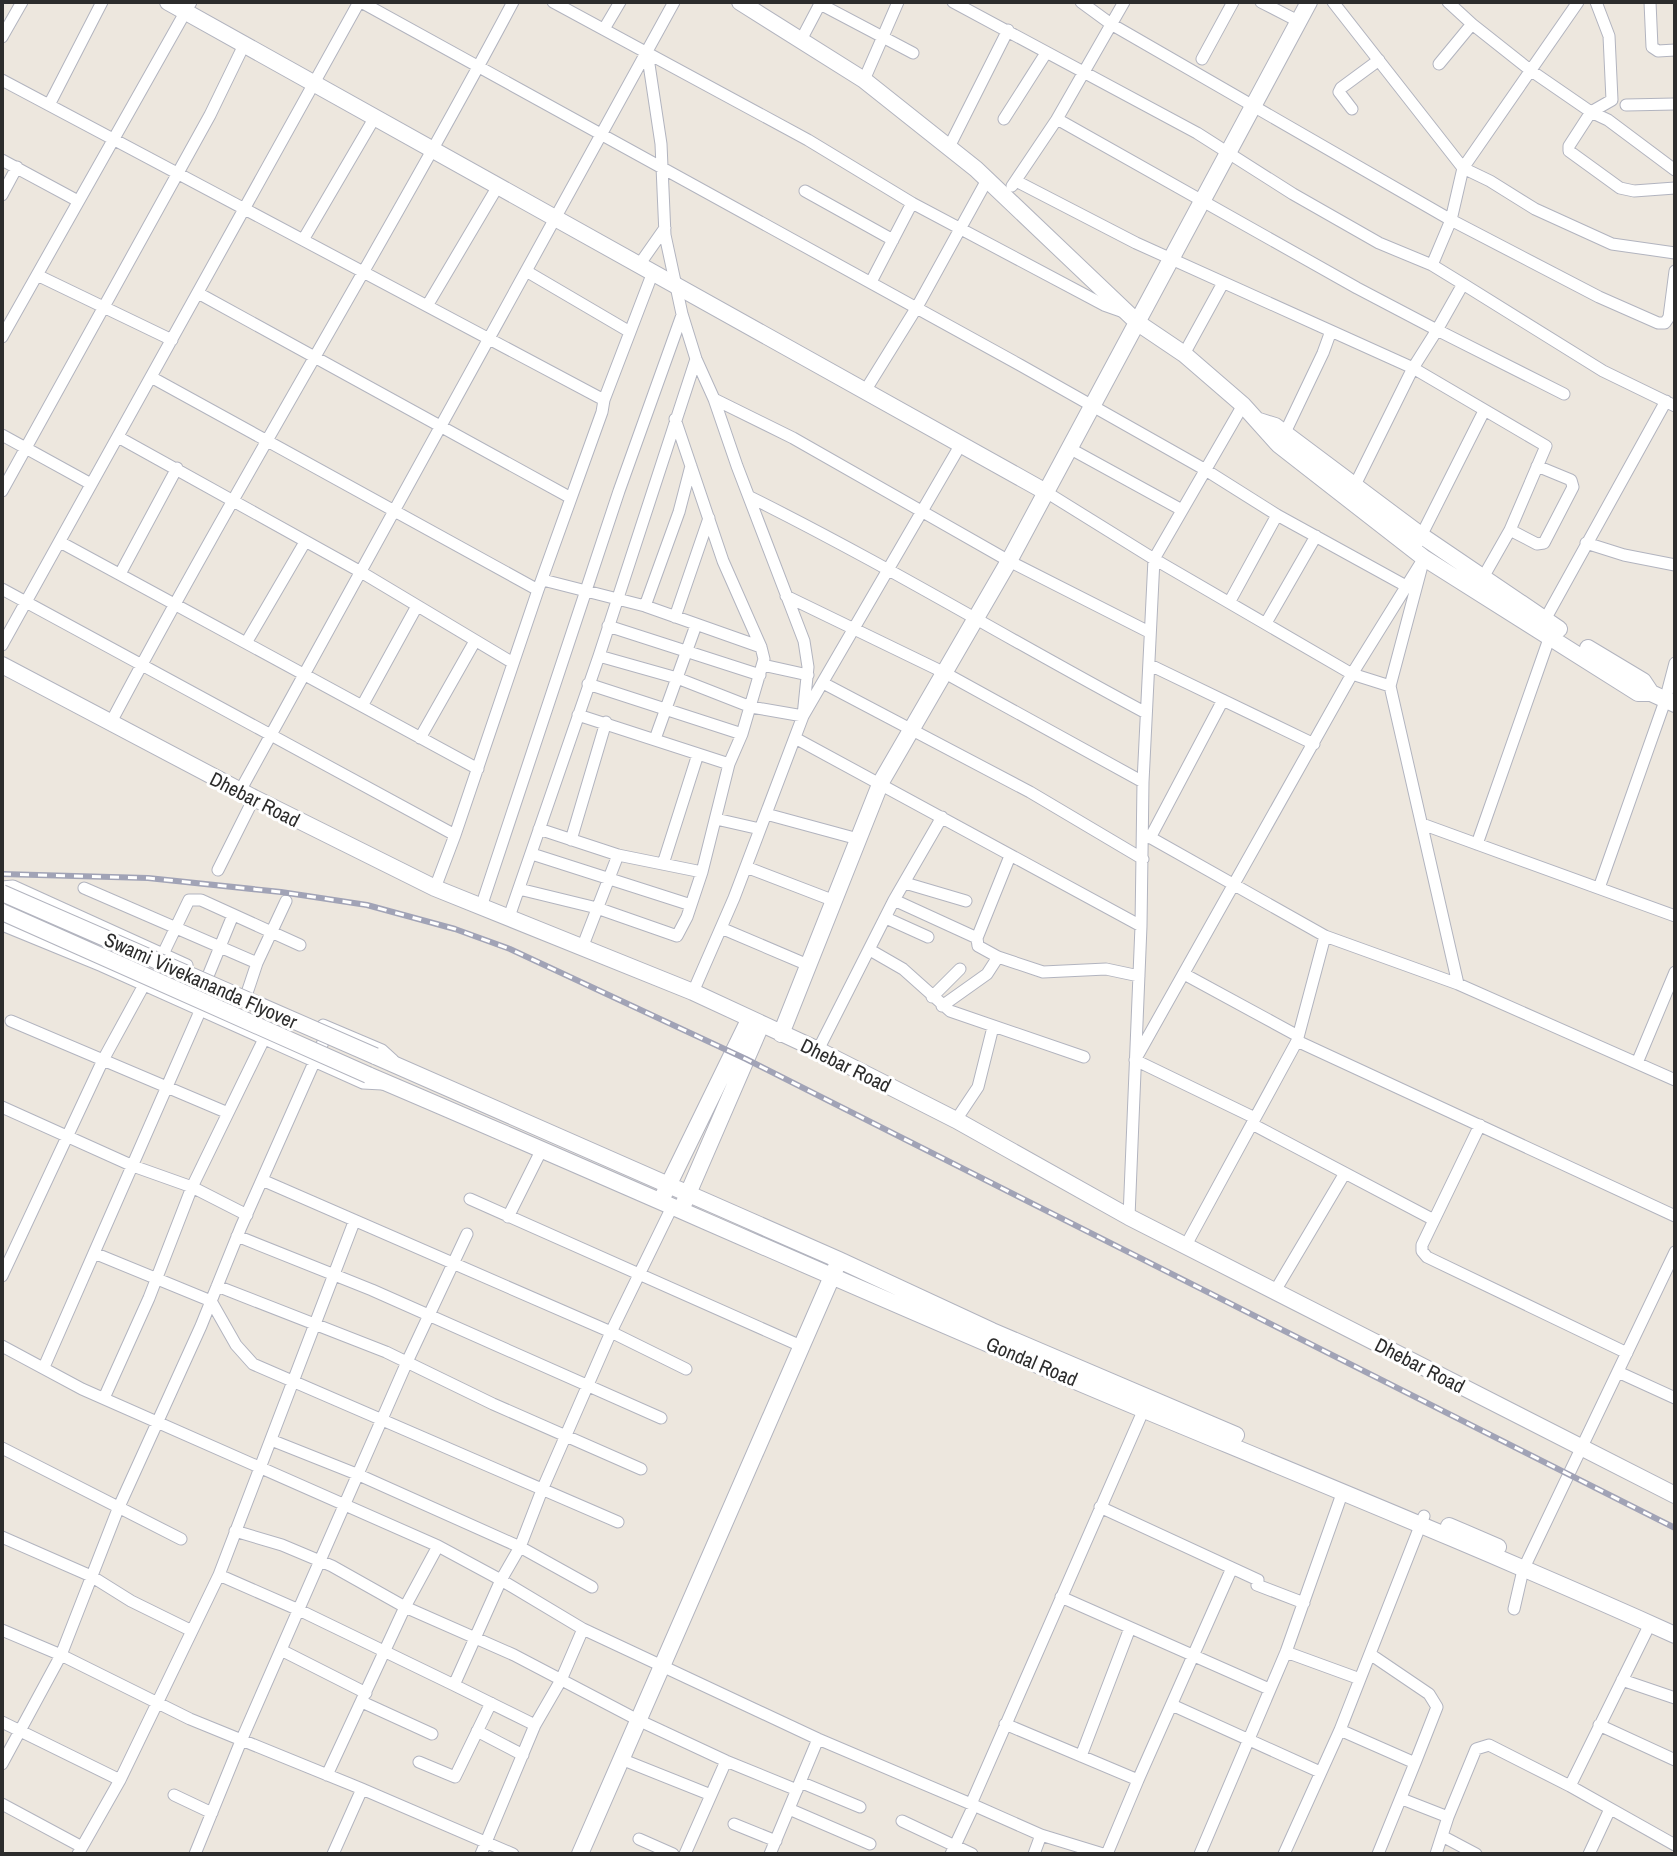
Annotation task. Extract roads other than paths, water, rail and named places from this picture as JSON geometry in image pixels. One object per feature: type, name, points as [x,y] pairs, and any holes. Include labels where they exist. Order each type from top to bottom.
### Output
[{"type":"street","points":[[2,37],[22,2]]},
{"type":"street","points":[[49,105],[102,2]]},
{"type":"street","points":[[168,2],[188,7],[244,45],[1046,492],[1352,674],[1390,686]]},
{"type":"street","points":[[2,645],[360,2],[1093,405],[1277,515],[1406,586]]},
{"type":"street","points":[[110,724],[232,499],[434,150],[513,2]]},
{"type":"street","points":[[553,2],[808,140],[912,203],[1133,318]]},
{"type":"street","points":[[604,29],[620,2]]},
{"type":"street","points":[[218,870],[271,735],[674,2]]},
{"type":"street","points":[[740,2],[864,80],[949,147],[1133,318],[1184,354],[1243,405],[1265,432],[1282,439],[1420,548],[1479,583],[1638,693],[1664,700]]},
{"type":"street","points":[[864,80],[898,2]]},
{"type":"street","points":[[953,2],[1229,152],[1293,194],[1379,243],[1432,265],[1603,371],[1670,404],[1586,543],[1545,628],[1477,844]]},
{"type":"street","points":[[1081,2],[1111,24],[1451,220],[1599,297],[1658,323],[1665,323],[1669,317],[1675,271]]},
{"type":"street","points":[[1005,197],[1057,119],[1124,2]]},
{"type":"street","points":[[1202,59],[1233,2]]},
{"type":"street","points":[[1261,2],[1298,21]]},
{"type":"street","points":[[781,1034],[881,782],[978,618],[1093,405],[1133,318],[1172,260],[1309,2]]},
{"type":"street","points":[[1333,2],[1463,168],[1535,209],[1612,244],[1675,253]]},
{"type":"street","points":[[1448,2],[1530,70],[1591,112],[1608,120],[1675,170]]},
{"type":"street","points":[[1432,265],[1451,220],[1463,168],[1578,2]]},
{"type":"street","points":[[1596,2],[1609,36],[1612,100],[1591,112],[1569,146],[1570,153],[1624,190],[1675,188]]},
{"type":"street","points":[[1650,2],[1652,47],[1658,51],[1675,50]]},
{"type":"street","points":[[801,40],[820,3],[913,53]]},
{"type":"street","points":[[2,337],[188,7]]},
{"type":"street","points":[[1439,64],[1472,24]]},
{"type":"street","points":[[949,147],[1008,30]]},
{"type":"street","points":[[2,491],[210,115],[244,45]]},
{"type":"street","points":[[647,51],[661,144],[665,228],[682,314],[696,359],[714,399],[808,653],[803,716]]},
{"type":"street","points":[[1004,119],[1046,53]]},
{"type":"street","points":[[1352,109],[1339,92],[1341,88],[1379,60]]},
{"type":"street","points":[[2,80],[604,400]]},
{"type":"street","points":[[1626,105],[1675,104]]},
{"type":"street","points":[[303,240],[375,117]]},
{"type":"street","points":[[1057,119],[1437,330],[1564,394]]},
{"type":"street","points":[[2,160],[78,201]]},
{"type":"street","points":[[2,195],[17,167]]},
{"type":"street","points":[[865,391],[917,307],[987,180]]},
{"type":"street","points":[[1016,181],[1172,260],[1413,368],[1546,446],[1510,530],[1479,583]]},
{"type":"street","points":[[427,306],[498,186]]},
{"type":"street","points":[[805,191],[893,240]]},
{"type":"street","points":[[871,282],[912,203]]},
{"type":"street","points":[[435,888],[630,332],[646,269],[665,228]]},
{"type":"street","points":[[526,271],[630,332]]},
{"type":"street","points":[[37,275],[172,340]]},
{"type":"street","points":[[1184,354],[1223,283]]},
{"type":"street","points":[[1351,492],[1413,368],[1463,284]]},
{"type":"street","points":[[198,293],[571,498]]},
{"type":"street","points":[[481,907],[623,476],[682,314]]},
{"type":"street","points":[[1282,439],[1331,331]]},
{"type":"street","points":[[509,917],[599,656],[696,359]]},
{"type":"street","points":[[151,377],[394,511],[540,585],[587,590],[617,598],[761,647]]},
{"type":"street","points":[[714,399],[793,438],[1009,561],[1149,632]]},
{"type":"street","points":[[1129,1217],[1143,859],[1147,836],[1143,782],[1154,559],[1243,405]]},
{"type":"street","points":[[1135,1060],[1352,674],[1406,586],[1420,548],[1484,411]]},
{"type":"street","points":[[519,889],[597,908],[677,936],[702,872],[729,764],[762,670],[761,647],[723,561],[675,418]]},
{"type":"street","points":[[2,435],[91,484]]},
{"type":"street","points":[[118,437],[361,572],[513,663]]},
{"type":"street","points":[[693,992],[746,867],[803,716],[961,444]]},
{"type":"street","points":[[1069,448],[1182,510]]},
{"type":"street","points":[[645,606],[679,512],[691,466]]},
{"type":"street","points":[[1510,530],[1537,544],[1544,543],[1573,487],[1571,480],[1537,466]]},
{"type":"street","points":[[120,574],[177,468]]},
{"type":"street","points":[[750,497],[978,618],[1146,713]]},
{"type":"street","points":[[1230,601],[1277,515]]},
{"type":"street","points":[[675,617],[709,518]]},
{"type":"street","points":[[1266,623],[1316,536]]},
{"type":"street","points":[[60,542],[478,769]]},
{"type":"street","points":[[246,643],[305,542]]},
{"type":"street","points":[[1586,543],[1624,555],[1675,565]]},
{"type":"street","points":[[1420,548],[1390,686],[1458,984]]},
{"type":"street","points":[[2,589],[455,835]]},
{"type":"street","points":[[786,596],[945,673],[1143,782]]},
{"type":"street","points":[[362,706],[417,606]]},
{"type":"street","points":[[655,739],[696,625]]},
{"type":"street","points":[[608,626],[686,651],[762,670],[808,675]]},
{"type":"street","points":[[420,738],[475,641]]},
{"type":"street","points":[[599,656],[677,678],[751,707],[803,716]]},
{"type":"street","points":[[1599,888],[1675,663]]},
{"type":"street","name":"Dhebar Road","points":[[2,665],[247,795],[435,888],[693,992],[818,1050],[956,1120],[1129,1217],[1675,1495]]},
{"type":"street","points":[[1150,665],[1314,744]]},
{"type":"street","points":[[823,683],[1030,792],[1143,859]]},
{"type":"street","points":[[588,684],[742,734]]},
{"type":"street","points":[[1147,836],[1223,700]]},
{"type":"street","points":[[578,715],[729,764]]},
{"type":"street","points":[[571,840],[606,722]]},
{"type":"street","points":[[795,738],[1141,926]]},
{"type":"street","points":[[663,864],[698,754]]},
{"type":"street","points":[[766,814],[858,839]]},
{"type":"street","points":[[818,1050],[894,900],[942,817]]},
{"type":"street","points":[[716,819],[760,829]]},
{"type":"street","points":[[1422,824],[1675,916]]},
{"type":"street","points":[[539,829],[618,855],[702,872]]},
{"type":"street","points":[[1147,836],[1325,936],[1458,984],[1675,1080]]},
{"type":"street","points":[[532,854],[691,905]]},
{"type":"street","points":[[582,948],[618,855]]},
{"type":"street","points":[[1010,856],[977,938],[978,946],[998,957],[1043,972],[1106,969],[1139,976]]},
{"type":"street","points":[[746,867],[832,900]]},
{"type":"street","points":[[905,883],[966,901]]},
{"type":"street","points":[[2,887],[13,886],[208,976],[382,1050],[399,1066]]},
{"type":"street","points":[[84,888],[257,963]]},
{"type":"street","name":"Swami Vivekananda Flyover","points":[[2,893],[399,1066]]},
{"type":"street","points":[[163,954],[189,900],[201,900],[300,945]]},
{"type":"street","points":[[894,900],[977,938]]},
{"type":"street","points":[[247,993],[257,963],[286,901]]},
{"type":"street","name":"Swami Vivekananda Flyover","points":[[2,912],[391,1085]]},
{"type":"street","points":[[208,976],[233,915]]},
{"type":"street","points":[[886,918],[928,937]]},
{"type":"street","points":[[2,925],[201,1009],[363,1083],[391,1085]]},
{"type":"street","points":[[721,928],[808,965]]},
{"type":"street","points":[[1186,1245],[1297,1039],[1325,936]]},
{"type":"street","points":[[870,950],[903,969],[942,1006],[993,1027],[1084,1057]]},
{"type":"street","points":[[942,1006],[987,974],[998,957]]},
{"type":"street","points":[[932,997],[960,969]]},
{"type":"street","points":[[1637,1063],[1675,972]]},
{"type":"street","points":[[1184,974],[1297,1039],[1675,1216]]},
{"type":"street","points":[[2,1276],[6,1254],[144,985]]},
{"type":"street","points":[[44,1367],[201,1009]]},
{"type":"street","points":[[11,1021],[165,1089],[228,1113]]},
{"type":"street","points":[[671,1207],[667,1184],[755,1022]]},
{"type":"street","points":[[454,1685],[501,1580],[520,1547],[611,1332],[671,1207],[688,1194],[755,1022]]},
{"type":"street","points":[[2,1764],[61,1655],[118,1509],[159,1422],[329,1027]]},
{"type":"street","points":[[956,1120],[978,1087],[993,1027]]},
{"type":"street","points":[[104,1398],[156,1281],[192,1187],[264,1039]]},
{"type":"street","points":[[1135,1060],[1434,1220]]},
{"type":"street","name":"Gondal Road","points":[[399,1066],[667,1184],[836,1267],[1144,1409],[1422,1521]]},
{"type":"street","name":"Gondal Road","points":[[391,1085],[671,1207],[836,1267],[992,1331],[1422,1521],[1675,1624]]},
{"type":"street","points":[[2,1107],[133,1166],[192,1187],[247,1215]]},
{"type":"street","points":[[1480,1125],[1422,1245],[1422,1251],[1427,1257],[1627,1353]]},
{"type":"street","points":[[508,1217],[541,1151]]},
{"type":"street","points":[[1275,1291],[1345,1173]]},
{"type":"street","points":[[262,1180],[611,1332],[686,1369]]},
{"type":"street","points":[[470,1199],[801,1346]]},
{"type":"street","points":[[2,1804],[80,1851],[120,1780],[219,1575],[354,1222]]},
{"type":"street","points":[[195,1854],[241,1741],[407,1362],[467,1234]]},
{"type":"street","points":[[237,1236],[335,1275],[661,1418]]},
{"type":"street","points":[[1514,1609],[1526,1565],[1675,1252]]},
{"type":"street","points":[[94,1253],[211,1301],[245,1357],[253,1364],[294,1379],[382,1421],[618,1522]]},
{"type":"street","points":[[580,1854],[836,1267]]},
{"type":"street","points":[[217,1286],[407,1362],[641,1469]]},
{"type":"street","points":[[2,1346],[104,1398],[438,1546],[583,1629],[818,1739],[1041,1835],[1105,1854],[1232,1568]]},
{"type":"street","points":[[1618,1372],[1675,1398]]},
{"type":"street","points":[[953,1850],[1144,1409]]},
{"type":"street","points":[[271,1440],[359,1475],[520,1547],[592,1587]]},
{"type":"street","points":[[2,1448],[181,1539]]},
{"type":"street","points":[[1200,1854],[1286,1652],[1343,1491]]},
{"type":"street","points":[[1100,1507],[1258,1580],[1257,1585],[1304,1603]]},
{"type":"street","points":[[1284,1854],[1340,1730],[1422,1521]]},
{"type":"street","points":[[235,1531],[282,1545],[332,1566],[405,1607],[514,1655],[638,1720],[726,1761],[860,1807]]},
{"type":"street","points":[[2,1537],[91,1576],[131,1601],[192,1631]]},
{"type":"street","points":[[327,1775],[405,1607],[438,1546]]},
{"type":"street","name":"Gondal Road","points":[[1526,1565],[1675,1635]]},
{"type":"street","points":[[219,1575],[299,1610],[535,1725]]},
{"type":"street","points":[[1061,1597],[1269,1689]]},
{"type":"street","points":[[1570,1786],[1650,1624]]},
{"type":"street","points":[[1081,1756],[1130,1628]]},
{"type":"street","points":[[484,1849],[535,1725],[561,1680],[583,1629]]},
{"type":"street","points":[[2,1630],[61,1655],[190,1719],[362,1789],[484,1849],[513,1854]]},
{"type":"street","points":[[281,1650],[432,1734]]},
{"type":"street","points":[[1286,1652],[1360,1679]]},
{"type":"street","points":[[1370,1654],[1429,1694],[1437,1707],[1378,1854]]},
{"type":"street","points":[[1622,1680],[1675,1698]]},
{"type":"street","points":[[419,1762],[455,1777],[491,1703]]},
{"type":"street","points":[[1172,1705],[1320,1772]]},
{"type":"street","points":[[2,1722],[120,1780]]},
{"type":"street","points":[[1005,1724],[1138,1780]]},
{"type":"street","points":[[1599,1725],[1675,1760]]},
{"type":"street","points":[[1340,1730],[1415,1763]]},
{"type":"street","points":[[477,1731],[523,1755]]},
{"type":"street","points":[[770,1854],[818,1739]]},
{"type":"street","points":[[1436,1854],[1476,1749],[1489,1745],[1675,1845]]},
{"type":"street","points":[[621,1759],[711,1795]]},
{"type":"street","points":[[685,1854],[726,1761]]},
{"type":"street","points":[[333,1854],[362,1789]]},
{"type":"street","points":[[174,1795],[212,1813]]},
{"type":"street","points":[[1402,1799],[1448,1817]]},
{"type":"street","points":[[789,1809],[870,1844]]},
{"type":"street","points":[[1589,1854],[1610,1809]]},
{"type":"street","points":[[902,1821],[953,1850],[972,1854]]},
{"type":"street","points":[[734,1824],[776,1841]]},
{"type":"street","points":[[1034,1854],[1041,1835]]},
{"type":"street","points":[[1442,1836],[1476,1854]]},
{"type":"street","points":[[639,1839],[673,1854]]},
{"type":"railway","points":[[2,874],[148,878],[281,892],[367,905],[455,929],[510,949],[746,1059],[1675,1528]]}]
